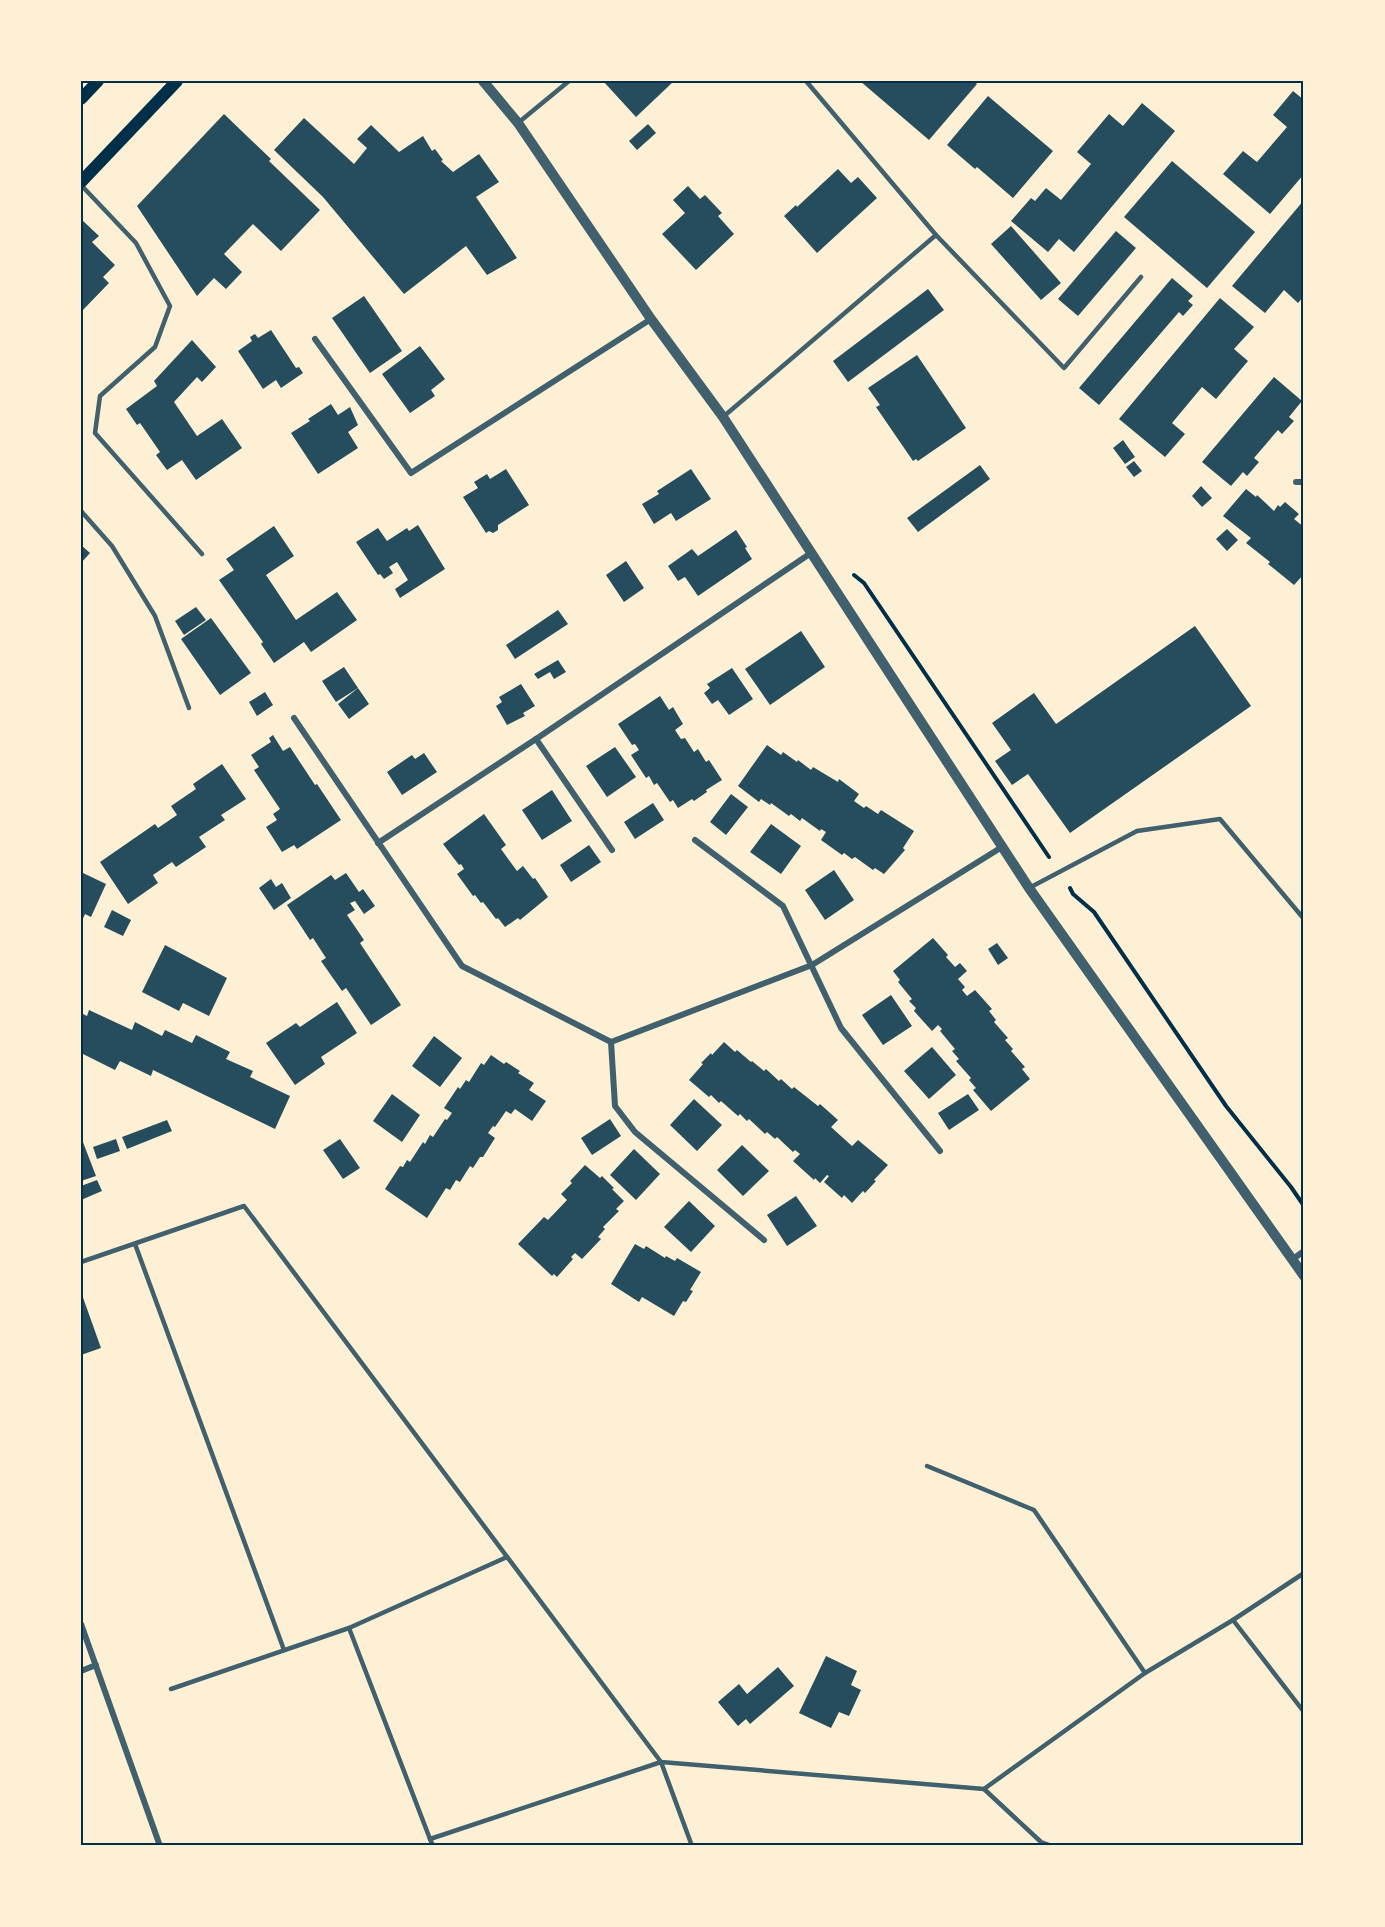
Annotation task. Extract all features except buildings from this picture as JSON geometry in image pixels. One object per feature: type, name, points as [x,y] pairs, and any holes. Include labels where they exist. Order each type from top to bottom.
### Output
[{"type":"main road","points":[[81,99],[98,81]]},
{"type":"main road","points":[[81,184],[177,81]]},
{"type":"street","points":[[483,81],[518,123],[651,319],[723,417],[1029,888],[1304,1276]]},
{"type":"street","points":[[315,339],[411,473],[651,319]]},
{"type":"street","points":[[1296,482],[1304,482]]},
{"type":"street","points":[[378,843],[811,553]]},
{"type":"street","points":[[294,718],[462,966],[611,1042],[812,964],[1002,847]]},
{"type":"street","points":[[536,739],[612,850]]},
{"type":"street","points":[[695,840],[783,906],[841,1028],[940,1151]]},
{"type":"street","points":[[611,1042],[615,1106],[635,1132],[764,1240]]},
{"type":"street","points":[[1293,1259],[1304,1251]]},
{"type":"street","points":[[81,1624],[160,1846]]},
{"type":"street","points":[[81,1671],[96,1665]]},
{"type":"lane","points":[[518,123],[569,81]]},
{"type":"lane","points":[[806,81],[936,235],[1064,368],[1141,277]]},
{"type":"lane","points":[[81,184],[135,243],[170,306],[155,346],[100,396],[95,433],[201,554]]},
{"type":"lane","points":[[723,417],[936,235]]},
{"type":"lane","points":[[81,511],[112,546],[155,616],[189,708]]},
{"type":"lane","points":[[1029,888],[1137,831],[1220,819],[1304,919]]},
{"type":"lane","points":[[81,1262],[244,1206],[661,1762],[692,1846]]},
{"type":"lane","points":[[135,1244],[284,1650]]},
{"type":"lane","points":[[927,1466],[1034,1510],[1145,1673]]},
{"type":"lane","points":[[171,1689],[349,1628],[507,1557]]},
{"type":"lane","points":[[984,1789],[1145,1673],[1233,1620],[1304,1573]]},
{"type":"lane","points":[[1233,1620],[1304,1712]]},
{"type":"lane","points":[[349,1628],[433,1846]]},
{"type":"lane","points":[[430,1839],[661,1762],[984,1789],[1041,1842],[1052,1846]]},
{"type":"path","points":[[851,573],[864,583],[1073,894],[1094,912],[1226,1106],[1304,1206]]}]
